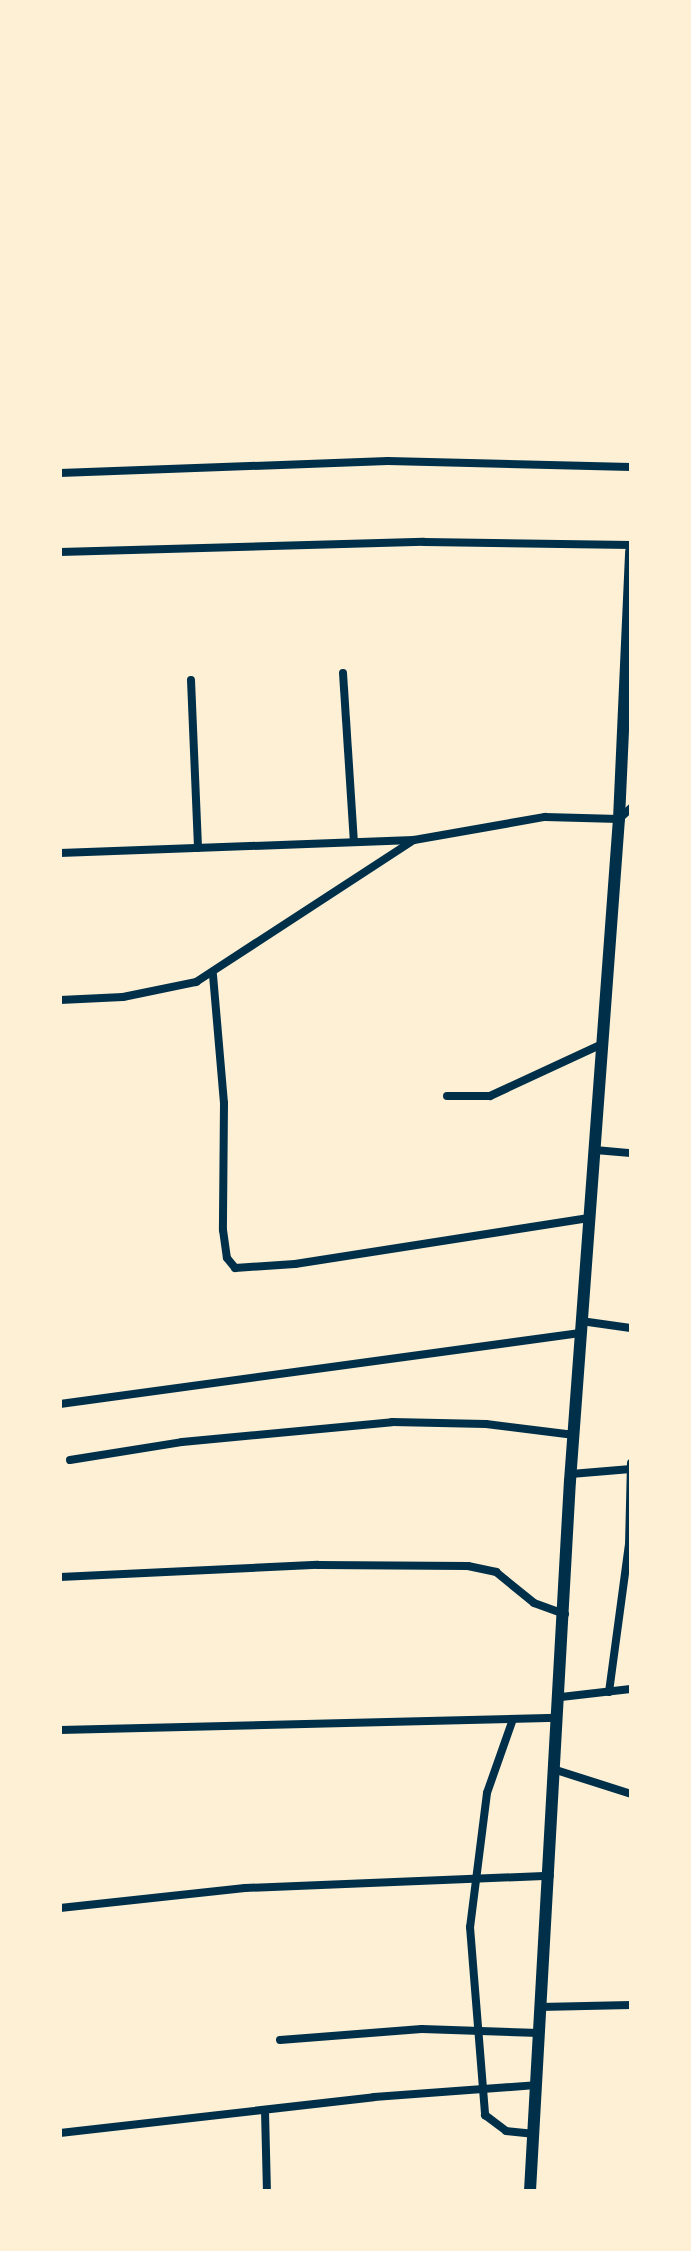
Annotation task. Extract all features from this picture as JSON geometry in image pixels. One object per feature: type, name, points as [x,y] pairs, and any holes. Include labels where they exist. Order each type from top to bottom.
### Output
[{"type":"main road","points":[[530,2191],[566,1614],[571,1474],[600,1045],[619,819],[631,551]]},
{"type":"street","points":[[60,473],[403,461],[631,467]]},
{"type":"street","points":[[60,552],[424,542],[631,545]]},
{"type":"street","points":[[343,673],[354,842]]},
{"type":"street","points":[[191,680],[198,848]]},
{"type":"street","points":[[60,853],[414,840],[545,817],[619,819],[631,808]]},
{"type":"street","points":[[60,1000],[148,994],[213,975],[414,840]]},
{"type":"street","points":[[213,975],[224,1103],[224,1240],[227,1258],[235,1268],[333,1259],[590,1218]]},
{"type":"street","points":[[447,1096],[490,1096],[600,1045]]},
{"type":"street","points":[[595,1150],[631,1153]]},
{"type":"street","points":[[60,1404],[581,1327],[631,1328]]},
{"type":"street","points":[[70,1460],[182,1442],[392,1422],[486,1424],[574,1435]]},
{"type":"street","points":[[571,1474],[631,1467],[630,1545],[609,1692]]},
{"type":"street","points":[[60,1577],[318,1565],[468,1566],[496,1572],[534,1603],[566,1614]]},
{"type":"street","points":[[561,1697],[631,1689]]},
{"type":"street","points":[[60,1730],[559,1718]]},
{"type":"street","points":[[513,1719],[487,1793],[478,1878],[470,1916],[481,2087],[491,2122],[506,2131],[535,2134]]},
{"type":"street","points":[[556,1770],[631,1794]]},
{"type":"street","points":[[60,1908],[245,1888],[550,1876]]},
{"type":"street","points":[[540,2007],[631,2005]]},
{"type":"street","points":[[280,2040],[422,2029],[539,2033]]},
{"type":"street","points":[[60,2133],[481,2087],[536,2085]]},
{"type":"street","points":[[265,2111],[267,2191]]}]
